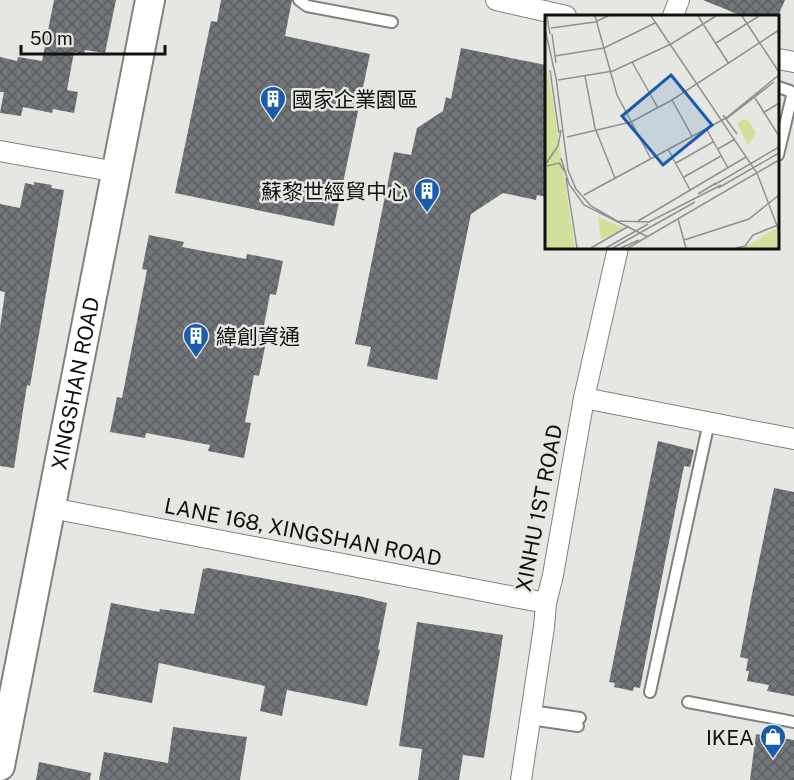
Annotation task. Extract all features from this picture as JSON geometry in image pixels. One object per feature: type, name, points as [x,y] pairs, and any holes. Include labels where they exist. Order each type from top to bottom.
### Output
[{"type":"street","name":"XINGSHAN ROAD","points":[[0,766],[7,694],[51,508],[150,0]]},
{"type":"street","points":[[496,0],[562,15]]},
{"type":"street","points":[[673,15],[680,0]]},
{"type":"street","points":[[779,59],[794,62]]},
{"type":"street","points":[[0,151],[117,172]]},
{"type":"street","name":"XINHU 1ST ROAD","points":[[521,780],[546,603],[584,399],[618,249]]},
{"type":"street","points":[[584,399],[794,439]]},
{"type":"street","name":"LANE 168, XINGSHAN ROAD","points":[[51,508],[546,603]]},
{"type":"lane","points":[[299,0],[307,6],[392,22]]},
{"type":"lane","points":[[779,88],[790,91],[792,96],[779,147]]},
{"type":"lane","points":[[650,692],[709,423]]},
{"type":"lane","points":[[688,702],[794,722]]},
{"type":"lane","points":[[531,715],[579,722]]},
{"type":"building","points":[[54,0],[116,0],[105,53],[85,50],[84,54],[74,52],[67,90],[78,92],[74,113],[53,109],[52,113],[23,107],[21,116],[0,113],[4,92],[0,92],[0,57],[17,61],[18,57],[42,61]]},
{"type":"building","name":"國家企業園區","points":[[221,0],[292,0],[285,36],[370,54],[334,226],[175,193],[211,21],[217,22]]},
{"type":"building","points":[[703,0],[785,0],[778,15],[740,15]]},
{"type":"building","name":"蘇黎世經貿中心","points":[[461,48],[545,65],[545,197],[537,195],[536,200],[503,193],[471,214],[437,380],[367,366],[371,347],[355,344],[394,152],[411,155],[417,128],[443,111],[446,97],[451,99]]},
{"type":"building","points":[[34,182],[64,190],[30,386],[27,385],[14,468],[0,466],[0,328],[5,292],[0,291],[0,204],[20,208],[25,183],[34,185]]},
{"type":"building","name":"緯創資通","points":[[149,235],[184,242],[182,247],[246,259],[247,254],[283,261],[276,295],[270,294],[261,341],[266,342],[259,376],[254,375],[245,422],[251,423],[244,458],[208,451],[210,445],[146,433],[145,438],[110,432],[117,397],[122,398],[147,270],[142,269]]},
{"type":"building","points":[[658,441],[694,450],[690,467],[684,466],[640,688],[634,687],[633,691],[614,687],[615,683],[609,682]]},
{"type":"building","points":[[774,488],[794,492],[794,696],[767,691],[769,685],[747,681],[748,659],[740,657]]},
{"type":"building","points":[[208,568],[387,603],[378,649],[380,650],[367,706],[287,690],[282,716],[260,711],[265,686],[159,663],[152,703],[93,692],[111,603],[159,612],[160,609],[194,614],[203,569]]},
{"type":"building","points":[[417,622],[503,635],[484,758],[463,755],[459,780],[418,780],[422,749],[399,746]]},
{"type":"building","points":[[173,727],[247,737],[240,780],[99,780],[104,752],[168,763]]},
{"type":"building","name":"IKEA","points":[[756,734],[794,740],[794,780],[750,780]]},
{"type":"building","points":[[39,762],[91,773],[90,780],[36,780]]},
{"type":"place","name":"國家企業園區","points":[[273,122]]},
{"type":"place","name":"蘇黎世經貿中心","points":[[427,214]]},
{"type":"place","name":"緯創資通","points":[[196,359]]},
{"type":"place","name":"IKEA","points":[[773,760]]}]
